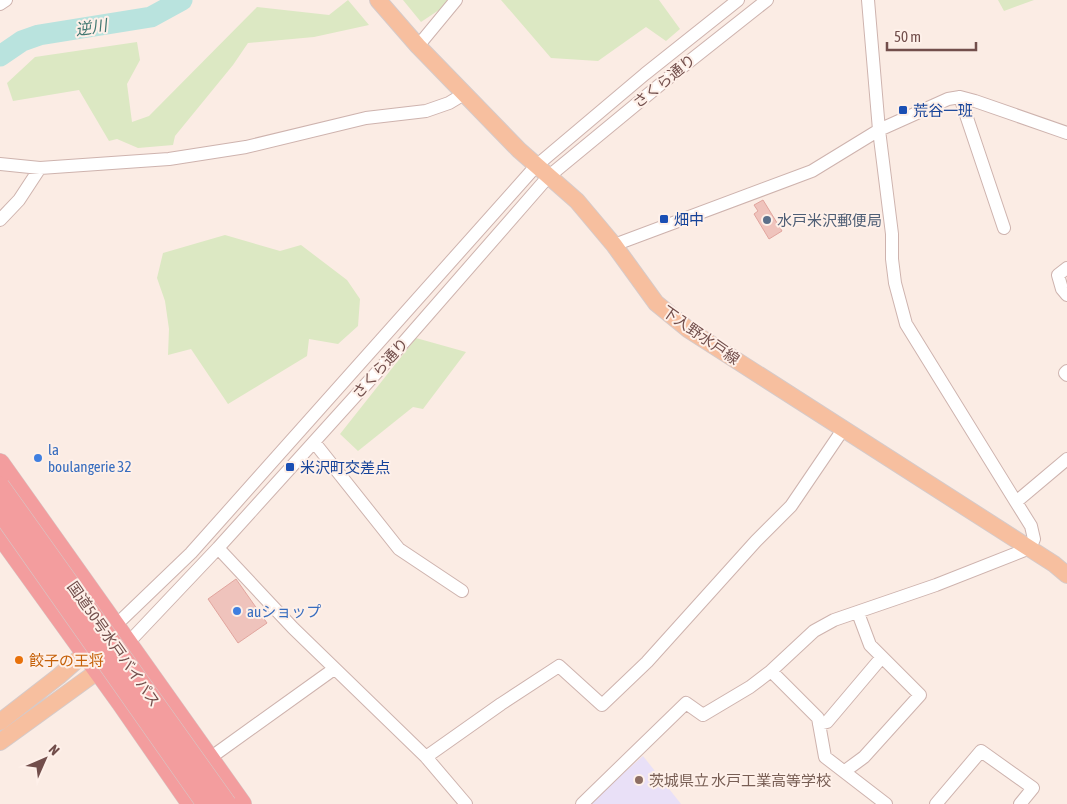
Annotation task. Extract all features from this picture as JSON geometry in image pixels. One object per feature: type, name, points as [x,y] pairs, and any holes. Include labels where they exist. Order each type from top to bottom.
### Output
[{"type":"highway","points":[[0,463],[242,804]]},
{"type":"highway","name":"国道50号水戸バイパス","points":[[0,486],[227,804]]},
{"type":"highway","name":"国道50号水戸バイパス","points":[[0,511],[206,804]]},
{"type":"highway","points":[[0,535],[191,804]]},
{"type":"main road","name":"下入野水戸線","points":[[378,0],[418,46],[464,94],[542,171],[577,201],[614,245],[656,303],[671,316],[697,335],[1030,548],[1067,574]]},
{"type":"main road","name":"さくら通り","points":[[0,722],[59,676],[116,626]]},
{"type":"main road","name":"さくら通り","points":[[0,742],[98,671],[128,643]]},
{"type":"street","points":[[0,4],[6,0]]},
{"type":"street","points":[[418,46],[456,0]]},
{"type":"street","name":"さくら通り","points":[[116,626],[191,553],[542,171],[645,74],[738,0]]},
{"type":"street","name":"さくら通り","points":[[128,643],[218,548],[397,350],[542,171],[662,83],[766,0]]},
{"type":"street","points":[[582,804],[686,703],[703,715],[750,687],[771,671],[814,631],[834,620],[936,585],[1030,548],[1034,538],[1030,526],[1016,502],[906,324],[895,283],[892,259],[892,234],[879,130],[868,0]]},
{"type":"street","points":[[0,164],[40,168],[169,159],[246,147],[366,118],[426,111],[449,103],[464,94]]},
{"type":"street","points":[[960,97],[1004,228]]},
{"type":"street","points":[[614,245],[812,171],[879,130],[948,99],[960,97],[976,100],[1067,133]]},
{"type":"street","points":[[0,220],[19,200],[40,168]]},
{"type":"street","points":[[1067,268],[1058,275],[1062,288],[1067,295]]},
{"type":"street","points":[[1067,371],[1065,372],[1067,376]]},
{"type":"street","points":[[426,757],[501,704],[560,666],[602,705],[647,662],[756,541],[791,506],[844,428]]},
{"type":"street","points":[[314,442],[399,549],[462,591]]},
{"type":"street","points":[[1016,502],[1067,459]]},
{"type":"street","points":[[218,548],[334,670],[426,757],[466,804]]},
{"type":"street","points":[[845,772],[864,757],[920,695],[870,645],[858,613]]},
{"type":"street","points":[[819,724],[826,722],[882,657]]},
{"type":"street","points":[[210,758],[334,670]]},
{"type":"street","points":[[771,671],[818,718],[825,757],[886,804]]},
{"type":"street","points":[[941,802],[981,751],[1033,788],[1020,804]]},
{"type":"shaded area","name":"茨城県立 水戸工業高等学校","points":[[643,756],[681,804],[588,804]]},
{"type":"green space","points":[[348,0],[369,25],[314,37],[248,43],[233,65],[175,136],[173,145],[138,148],[117,139],[109,141],[79,90],[13,101],[7,83],[35,57],[137,42],[140,60],[127,84],[132,122],[149,116],[257,7],[329,15]]},
{"type":"green space","points":[[403,0],[454,0],[421,22]]},
{"type":"green space","points":[[501,0],[659,0],[680,29],[666,41],[646,27],[598,61],[551,58]]},
{"type":"green space","points":[[998,0],[1034,0],[1004,11]]},
{"type":"green space","points":[[225,235],[280,251],[301,245],[347,280],[360,299],[358,326],[338,344],[309,339],[307,356],[228,404],[191,349],[168,355],[169,329],[165,301],[157,278],[163,253]]},
{"type":"green space","points":[[416,338],[466,352],[423,409],[413,407],[358,451],[340,434]]},
{"type":"building","points":[[763,200],[782,231],[769,239],[754,214],[758,211],[754,205]]},
{"type":"building","name":"auショップ","points":[[236,579],[267,623],[238,643],[208,599]]},
{"type":"waterway","name":"逆川","points":[[0,56],[22,41],[39,35],[151,17],[182,0]]},
{"type":"place","name":"荒谷一班","points":[[903,110]]},
{"type":"place","name":"畑中","points":[[664,219]]},
{"type":"place","name":"水戸米沢郵便局","points":[[767,220]]},
{"type":"place","name":"la boulangerie 32","points":[[38,458]]},
{"type":"place","name":"米沢町交差点","points":[[290,467]]},
{"type":"place","name":"auショップ","points":[[237,611]]},
{"type":"place","name":"餃子の王将","points":[[19,660]]},
{"type":"place","name":"茨城県立 水戸工業高等学校","points":[[639,780]]}]
